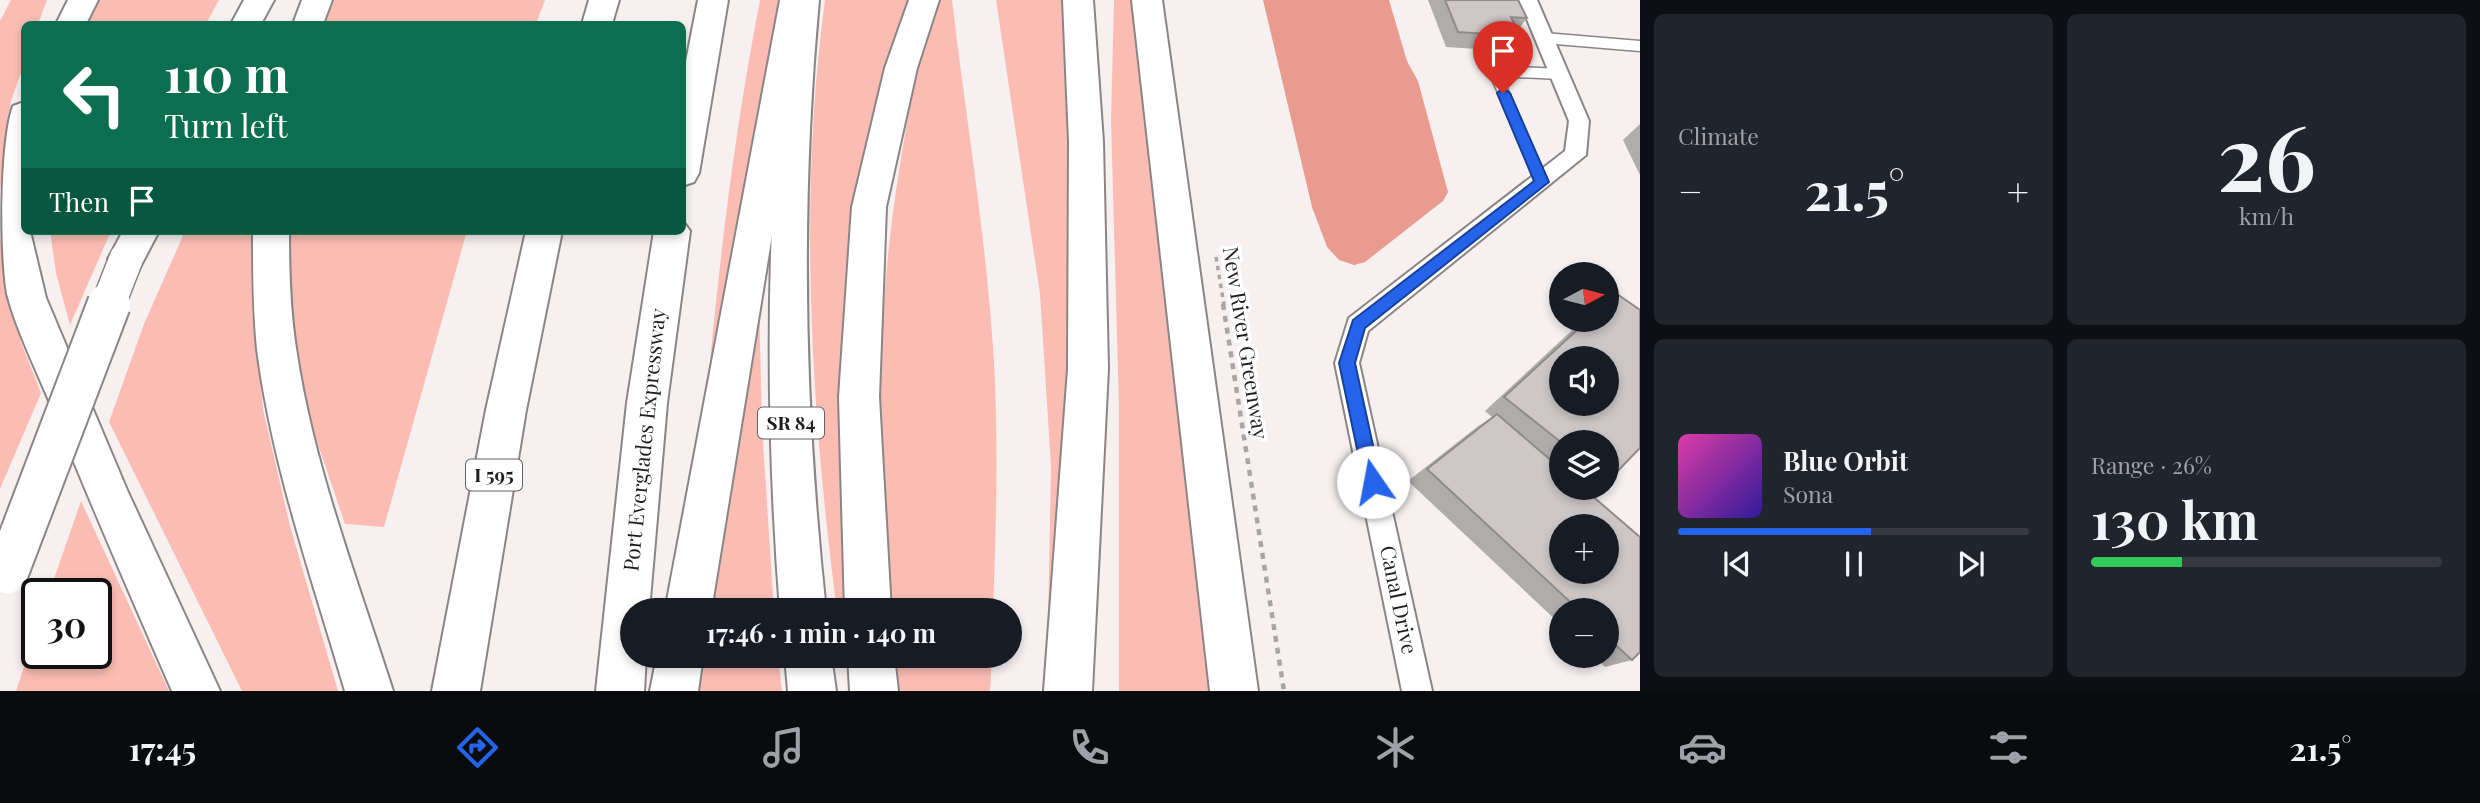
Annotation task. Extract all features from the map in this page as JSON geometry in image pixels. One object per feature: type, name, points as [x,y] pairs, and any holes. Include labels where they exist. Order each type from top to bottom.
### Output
[{"type":"main road","points":[[49,21],[56,0]]},
{"type":"main road","points":[[72,21],[83,0]]},
{"type":"main road","points":[[230,21],[239,0]]},
{"type":"main road","points":[[248,21],[259,0]]},
{"type":"main road","points":[[309,21],[317,0]]},
{"type":"main road","points":[[686,151],[713,0]]},
{"type":"main road","points":[[690,598],[795,0]]},
{"type":"main road","name":"SR 84","points":[[802,598],[788,373],[787,234],[791,122],[804,0]]},
{"type":"main road","points":[[867,598],[859,397],[869,207],[901,68],[924,0]]},
{"type":"main road","points":[[1068,691],[1088,369],[1086,142],[1078,0]]},
{"type":"main road","points":[[1086,142],[1102,0]]},
{"type":"main road","points":[[1147,0],[1234,691]]},
{"type":"main road","points":[[21,132],[13,171],[12,236],[27,298],[110,500],[196,691]]},
{"type":"main road","points":[[271,235],[271,304],[281,382],[302,467],[369,691]]},
{"type":"main road","name":"I 595","points":[[456,691],[518,345],[543,235]]},
{"type":"main road","name":"Port Everglades Expressway","points":[[620,691],[639,465],[656,320],[671,235]]},
{"type":"main road","points":[[4,582],[135,241]]},
{"type":"main road","points":[[674,691],[678,668]]},
{"type":"main road","points":[[809,668],[812,691]]},
{"type":"main road","points":[[872,668],[874,691]]},
{"type":"street","name":"Canal Drive","points":[[1417,691],[1347,363],[1358,325],[1575,155],[1579,121],[1528,0]]},
{"type":"lane","points":[[1544,38],[1640,46]]},
{"type":"lane","points":[[1542,182],[1494,71],[1560,74]]},
{"type":"path","name":"New River Greenway","points":[[1215,249],[1284,691]]},
{"type":"shaded area","points":[[11,0],[47,0],[39,21],[21,21],[21,73],[11,101],[0,190],[0,21]]},
{"type":"shaded area","points":[[96,0],[219,0],[208,21],[86,21]]},
{"type":"shaded area","points":[[334,0],[545,0],[537,21],[326,21]]},
{"type":"shaded area","points":[[760,0],[784,0],[759,297],[762,426],[773,598],[692,598],[716,304],[746,76]]},
{"type":"shaded area","points":[[825,0],[915,0],[894,58],[856,598],[835,598],[820,460],[811,306],[810,228],[817,75]]},
{"type":"shaded area","points":[[939,0],[952,0],[977,190],[992,333],[996,439],[993,598],[883,598],[878,445],[886,280],[899,171],[910,106]]},
{"type":"shaded area","points":[[996,0],[1065,0],[1079,307],[1047,680],[1051,466],[1040,294]]},
{"type":"shaded area","points":[[1114,0],[1137,0],[1220,691],[1119,691],[1119,408],[1111,119]]},
{"type":"shaded area","points":[[1263,0],[1389,0],[1407,61],[1418,81],[1448,192],[1443,201],[1365,262],[1354,265],[1339,260],[1327,247],[1312,207]]},
{"type":"shaded area","points":[[51,235],[109,235],[70,325],[56,273]]},
{"type":"shaded area","points":[[183,235],[253,235],[255,323],[263,409],[290,526],[338,691],[242,691],[109,422],[144,324]]},
{"type":"shaded area","points":[[289,235],[466,235],[384,527],[345,524],[302,397],[291,318]]},
{"type":"shaded area","points":[[0,238],[21,342],[41,393],[0,489]]},
{"type":"shaded area","points":[[81,501],[169,691],[16,691],[23,669],[112,669],[112,578],[54,578]]},
{"type":"shaded area","points":[[687,668],[779,668],[782,691],[685,691]]},
{"type":"shaded area","points":[[888,668],[991,668],[990,691],[890,691]]},
{"type":"building","points":[[1445,0],[1518,0],[1527,18],[1511,17],[1520,36],[1458,32]]},
{"type":"building","points":[[1619,295],[1640,310],[1640,448],[1619,470],[1619,430],[1549,430],[1549,433],[1504,397],[1549,356],[1549,416],[1619,416],[1619,346],[1560,346],[1575,332],[1619,332]]},
{"type":"building","points":[[1497,414],[1549,459],[1549,500],[1597,500],[1613,514],[1549,514],[1549,582],[1427,469]]},
{"type":"building","points":[[1619,519],[1640,537],[1640,652],[1632,660],[1619,648],[1619,598],[1566,598],[1551,584],[1619,584]]},
{"type":"route","points":[[1373,482],[1347,363],[1358,325],[1542,182],[1503,93]]}]
